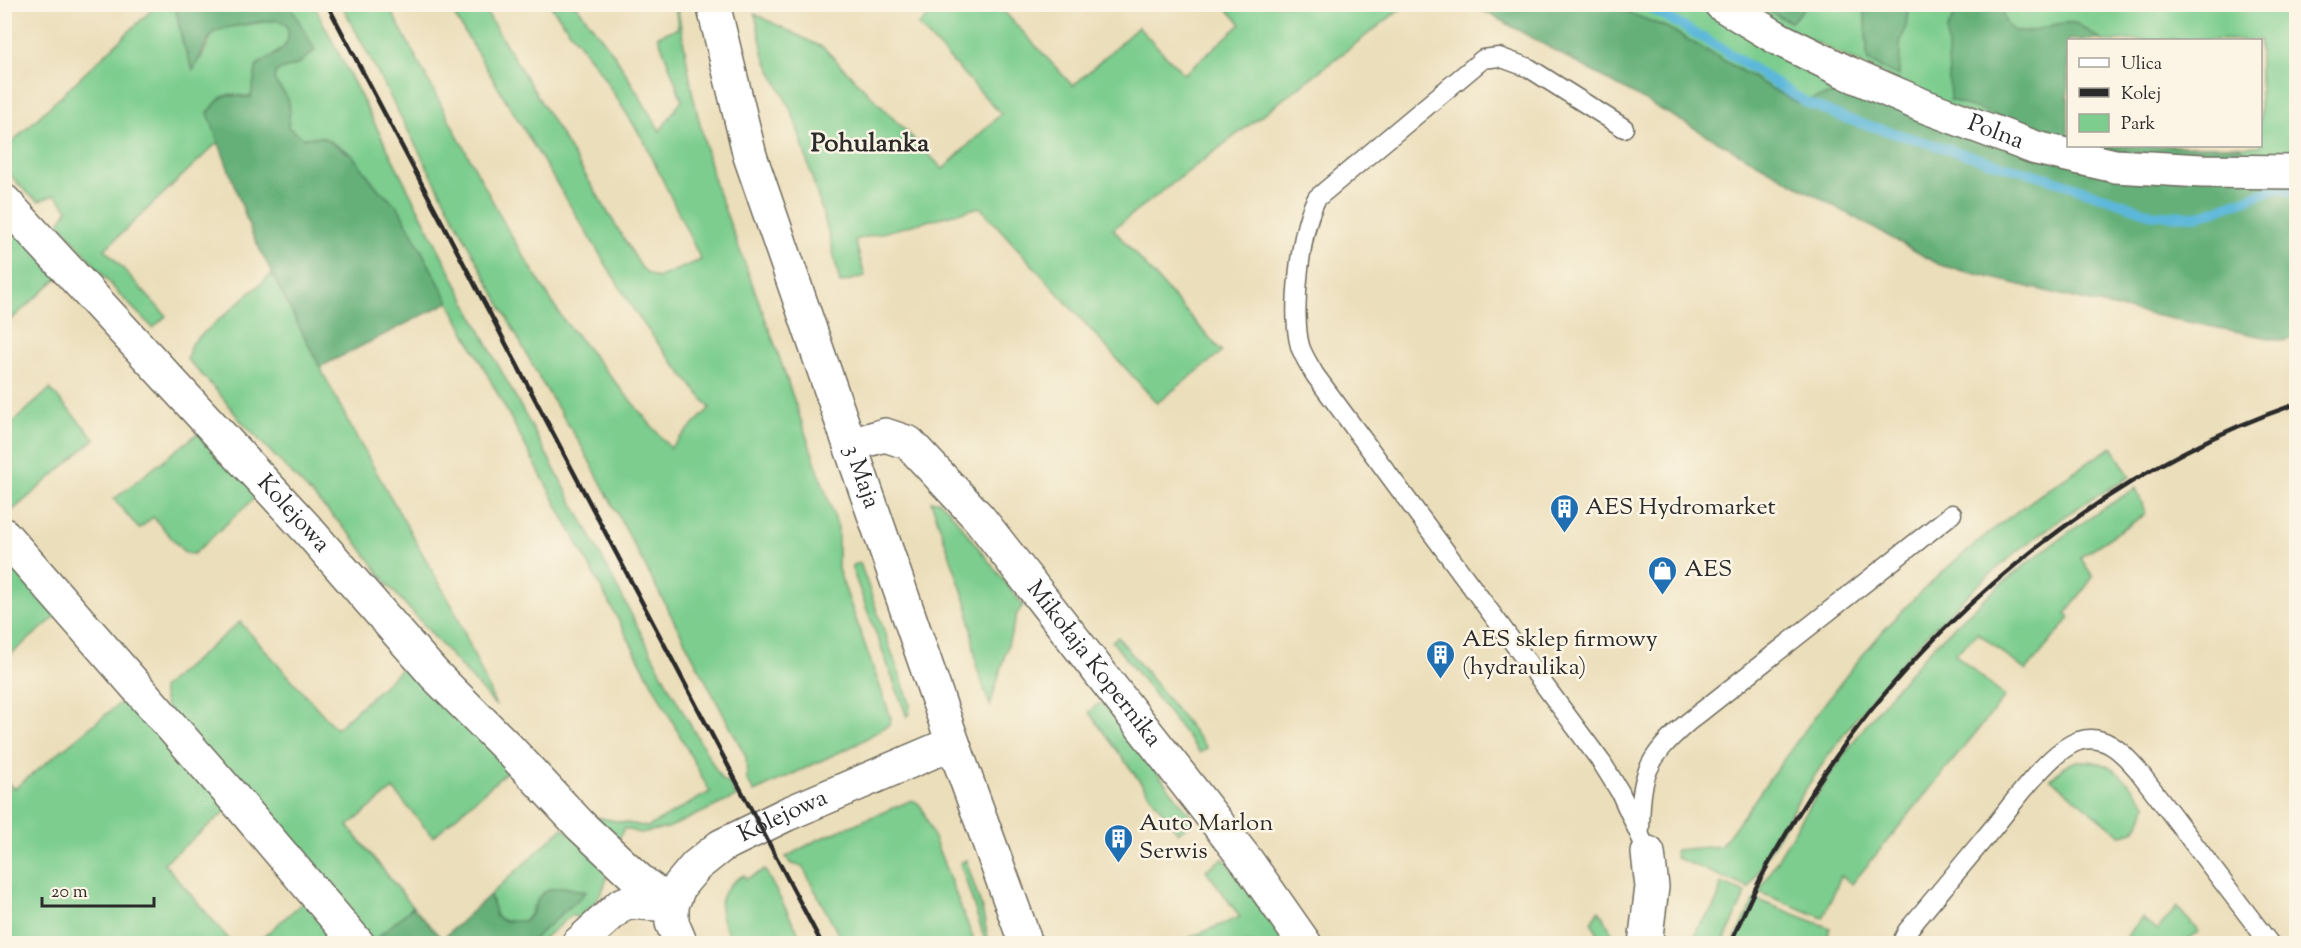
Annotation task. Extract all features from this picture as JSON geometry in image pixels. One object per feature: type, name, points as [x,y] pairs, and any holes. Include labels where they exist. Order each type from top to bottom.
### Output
[{"type":"street","name":"3 Maja","points":[[714,4],[750,156],[953,743],[1026,944]]},
{"type":"street","name":"Polna","points":[[1721,4],[1779,39],[1848,73],[1924,106],[2036,148],[2115,165],[2202,171],[2296,172]]},
{"type":"street","name":"Kolejowa","points":[[4,201],[307,529],[434,674],[581,826],[640,881],[672,905],[680,885],[696,866],[721,846],[787,814],[953,743]]},
{"type":"street","name":"Mikołaja Kopernika","points":[[850,445],[885,435],[909,443],[950,484],[991,533],[1240,852],[1305,944]]},
{"type":"street","points":[[4,536],[240,805],[358,944]]},
{"type":"street","points":[[1644,844],[1652,887],[1645,944]]},
{"type":"street","points":[[578,944],[621,905],[629,902],[672,905],[672,923],[681,944]]},
{"type":"lane","points":[[1624,128],[1529,68],[1499,57],[1483,59],[1317,198],[1310,214],[1300,260],[1297,323],[1300,346],[1315,375],[1602,763],[1620,792],[1644,844]]},
{"type":"lane","points":[[1644,844],[1641,793],[1644,778],[1665,742],[1952,514]]},
{"type":"lane","points":[[1900,944],[1907,931],[2042,769],[2070,745],[2079,741],[2097,739],[2114,746],[2133,764],[2270,944]]},
{"type":"green space","points":[[1807,4],[1791,22],[1755,5]]},
{"type":"green space","points":[[157,5],[175,5],[183,44],[201,58],[213,33],[224,28],[278,20],[286,24],[288,39],[282,49],[257,65],[251,97],[229,94],[208,112],[219,141],[105,249],[166,316],[153,328],[119,294],[59,223],[68,209],[55,195],[39,201],[25,190],[6,169],[4,150]]},
{"type":"green space","points":[[175,5],[290,5],[315,50],[297,65],[276,71],[274,79],[289,103],[288,127],[303,138],[322,137],[352,155],[379,190],[398,207],[449,302],[320,367],[252,234],[208,113],[223,97],[231,95],[251,97],[257,65],[276,54],[286,44],[288,32],[286,24],[278,20],[217,31],[207,41],[193,70],[183,44]]},
{"type":"green space","points":[[290,5],[314,5],[495,359],[669,687],[722,780],[729,783],[736,797],[668,828],[640,833],[624,828],[619,840],[595,817],[648,827],[710,792],[398,207],[379,190],[352,155],[344,149],[322,137],[303,138],[287,127],[289,103],[273,79],[276,71],[297,65],[314,51]]},
{"type":"green space","points":[[342,5],[388,5],[509,232],[562,318],[670,448],[710,408],[635,312],[448,5],[482,5],[641,267],[657,278],[701,260],[644,141],[599,70],[550,5],[576,5],[616,57],[660,131],[682,100],[658,36],[678,28],[675,5],[677,5],[693,96],[714,181],[774,342],[838,528],[838,569],[891,718],[890,724],[857,744],[754,792],[747,780],[746,757],[581,445],[541,381]]},
{"type":"green space","points":[[941,5],[998,5],[1073,86],[1138,27],[1184,74],[1241,24],[1223,5],[1406,5],[1113,229],[1222,352],[1157,403],[980,207],[855,240],[865,276],[840,283],[830,238],[798,130],[764,56],[755,14],[824,48],[943,169],[1001,114],[918,25]]},
{"type":"green space","points":[[1473,5],[1608,5],[1668,28],[1796,103],[1861,87],[2021,150],[2296,180],[2296,337],[2284,341],[2098,304],[1940,265]]},
{"type":"green space","points":[[1608,5],[1707,5],[1861,87],[1796,103],[1668,28]]},
{"type":"green space","points":[[1737,5],[1755,5],[1791,22],[1807,5],[1864,5],[1868,61],[1899,75],[1900,44],[1909,5],[1960,5],[1947,30],[2067,138],[2067,145],[1948,106]]},
{"type":"green space","points":[[1864,5],[1909,5],[1900,44],[1899,76],[1868,61]]},
{"type":"green space","points":[[1960,5],[2002,5],[2005,20],[2011,29],[2019,32],[2029,32],[2062,23],[2073,23],[2100,39],[2067,39],[2067,139],[1950,100],[1947,30]]},
{"type":"green space","points":[[2002,5],[2296,5],[2296,162],[2100,147],[2243,152],[2240,147],[2262,147],[2262,39],[2099,39],[2074,23],[2019,32],[2011,29],[2005,20]]},
{"type":"green space","points":[[2090,147],[2240,147],[2243,153],[2173,157]]},
{"type":"green space","points":[[5,210],[59,277],[5,325]]},
{"type":"green space","points":[[272,274],[352,429],[455,611],[496,706],[389,586],[352,536],[240,420],[187,359],[191,344]]},
{"type":"green space","points":[[50,389],[95,439],[5,517],[5,415],[12,423]]},
{"type":"green space","points":[[201,431],[259,494],[194,554],[185,553],[153,517],[139,529],[114,499]]},
{"type":"green space","points":[[2112,447],[2130,477],[2085,503],[2038,536],[1962,600],[1926,636],[1861,712],[1831,752],[1803,793],[1749,888],[1676,858],[1675,850],[1721,846],[1863,655],[1885,629],[1936,578],[1992,530]]},
{"type":"green space","points":[[2136,488],[2146,514],[2080,557],[2093,577],[2066,614],[2070,618],[2026,671],[1978,633],[1955,654],[2005,697],[1852,884],[1841,876],[1823,918],[1759,892],[1831,773],[1908,674],[1967,614],[2032,559]]},
{"type":"green space","points":[[931,501],[939,501],[948,509],[1023,605],[1017,614],[990,706],[977,668],[968,608]]},
{"type":"green space","points":[[4,550],[59,614],[5,659],[4,659]]},
{"type":"green space","points":[[860,563],[910,704],[907,717],[852,569],[853,565]]},
{"type":"green space","points":[[240,622],[336,729],[410,661],[509,770],[433,837],[393,789],[348,826],[413,907],[373,942],[165,705],[162,688]]},
{"type":"green space","points":[[1118,637],[1207,748],[1200,753],[1112,641]]},
{"type":"green space","points":[[131,694],[230,808],[164,863],[232,943],[5,943],[4,779],[14,789]]},
{"type":"green space","points":[[1098,704],[1103,704],[1192,817],[1193,821],[1178,833],[1089,712]]},
{"type":"green space","points":[[2077,761],[2089,761],[2109,767],[2132,787],[2146,804],[2144,815],[2135,829],[2121,835],[2051,779],[2065,766]]},
{"type":"green space","points":[[912,800],[922,808],[975,943],[843,943],[802,866],[791,864],[786,857],[817,840]]},
{"type":"green space","points":[[563,828],[607,867],[603,890],[590,908],[578,918],[572,915],[538,943],[529,943],[586,892],[533,906],[528,918],[514,923],[496,917],[490,895]]},
{"type":"green space","points":[[1225,859],[1286,944],[1174,944],[1240,917],[1206,870]]},
{"type":"green space","points":[[966,860],[982,909],[989,943],[986,943],[960,863]]},
{"type":"green space","points":[[765,870],[804,943],[733,943],[723,923],[720,905],[722,897],[733,882],[744,875],[746,879]]},
{"type":"green space","points":[[1721,883],[1746,893],[1723,943],[1693,943],[1698,927],[1712,910],[1718,898]]},
{"type":"green space","points":[[564,887],[586,892],[529,943],[372,942],[413,907],[442,939],[490,895],[496,917],[503,921],[525,921],[530,916],[540,895],[552,889]]},
{"type":"green space","points":[[308,898],[347,944],[255,944]]},
{"type":"green space","points":[[1755,899],[1830,928],[1826,943],[1733,943]]},
{"type":"green space","points":[[2177,907],[2199,932],[2185,943],[2121,943],[2142,918],[2157,930]]},
{"type":"green space","points":[[1599,910],[1618,943],[1592,943],[1601,938],[1591,922]]},
{"type":"waterway","points":[[1644,4],[1722,49],[1805,102],[1847,119],[2045,177],[2155,215],[2199,216],[2280,187],[2296,193]]},
{"type":"railway","points":[[327,4],[822,944]]},
{"type":"railway","points":[[1730,944],[1750,899],[1781,843],[1812,792],[1856,729],[1907,669],[1963,611],[2023,559],[2087,511],[2154,468],[2224,433],[2296,404]]},
{"type":"place","name":"AES Hydromarket","points":[[1564,534]]},
{"type":"place","name":"AES","points":[[1663,596]]},
{"type":"place","name":"AES sklep firmowy (hydraulika)","points":[[1441,680]]},
{"type":"place","name":"Auto Marlon Serwis","points":[[1118,864]]},
{"type":"district","name":"Pohulanka","points":[[870,144]]}]
